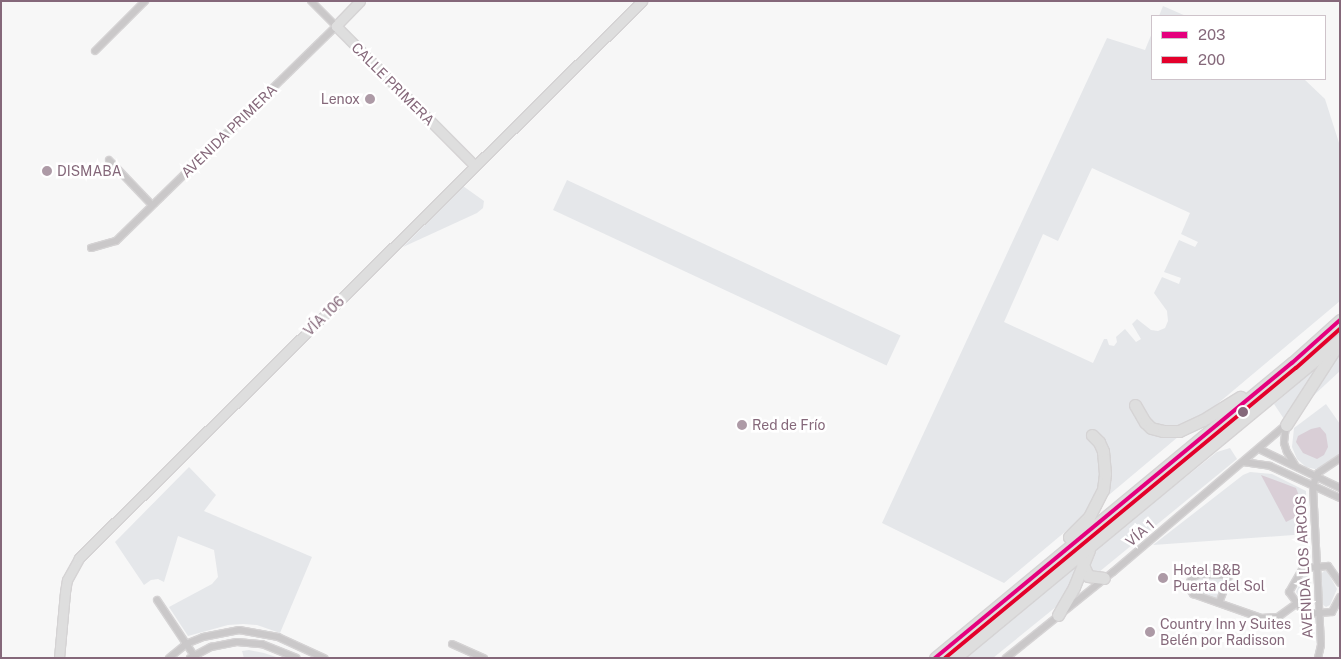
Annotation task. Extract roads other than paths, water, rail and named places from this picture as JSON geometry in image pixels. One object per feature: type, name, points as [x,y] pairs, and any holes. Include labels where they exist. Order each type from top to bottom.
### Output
[{"type":"highway","points":[[1135,405],[1145,422],[1158,430],[1179,431],[1194,425],[1248,392],[1340,316]]},
{"type":"highway","points":[[935,658],[1292,363],[1340,320]]},
{"type":"highway","points":[[1286,425],[1340,340]]},
{"type":"highway","points":[[955,658],[1340,340]]},
{"type":"highway","points":[[929,658],[1089,518],[1103,490],[1105,474],[1103,451],[1099,442],[1092,435]]},
{"type":"highway","points":[[1058,615],[1074,587],[1082,563],[1094,542]]},
{"type":"highway","points":[[1082,563],[1088,576],[1104,578]]},
{"type":"main road","name":"AVENIDA PRIMERA","points":[[336,26],[360,1]]},
{"type":"main road","name":"VÍA 106","points":[[59,658],[67,580],[79,558],[642,1]]},
{"type":"main road","name":"CALLE PRIMERA","points":[[336,26],[475,166]]},
{"type":"street","points":[[95,51],[145,1]]},
{"type":"street","name":"CALLE PRIMERA","points":[[311,1],[336,26]]},
{"type":"street","name":"AVENIDA PRIMERA","points":[[91,248],[116,241],[336,26]]},
{"type":"street","points":[[109,160],[152,206]]},
{"type":"street","points":[[1286,425],[1284,443],[1291,460],[1297,468]]},
{"type":"street","name":"VÍA 1","points":[[1006,658],[1260,449],[1286,425]]},
{"type":"street","points":[[1260,449],[1340,488]]},
{"type":"street","name":"AVENIDA LOS ARCOS","points":[[1318,658],[1321,645],[1313,486],[1318,473],[1340,458]]},
{"type":"street","points":[[1243,462],[1270,466],[1340,498]]},
{"type":"street","points":[[1340,583],[1328,566],[1303,568],[1289,592],[1305,614],[1332,612],[1340,597]]},
{"type":"street","points":[[1219,603],[1228,579],[1226,575],[1199,574],[1191,579],[1188,587],[1193,594],[1219,603],[1270,619],[1278,617],[1297,603]]},
{"type":"street","points":[[157,600],[193,657],[211,647],[245,642],[272,647],[296,658]]},
{"type":"street","points":[[169,658],[186,644],[223,631],[250,630],[278,637],[324,658]]},
{"type":"street","points":[[452,644],[484,658]]},
{"type":"place","name":"Lenox","points":[[370,99]]},
{"type":"place","name":"DISMABA","points":[[47,171]]},
{"type":"place","name":"Red de Frío","points":[[742,425]]},
{"type":"place","name":"Hotel B&B Puerta del Sol","points":[[1163,578]]},
{"type":"place","name":"Country Inn y Suites Belén por Radisson","points":[[1150,632]]}]
